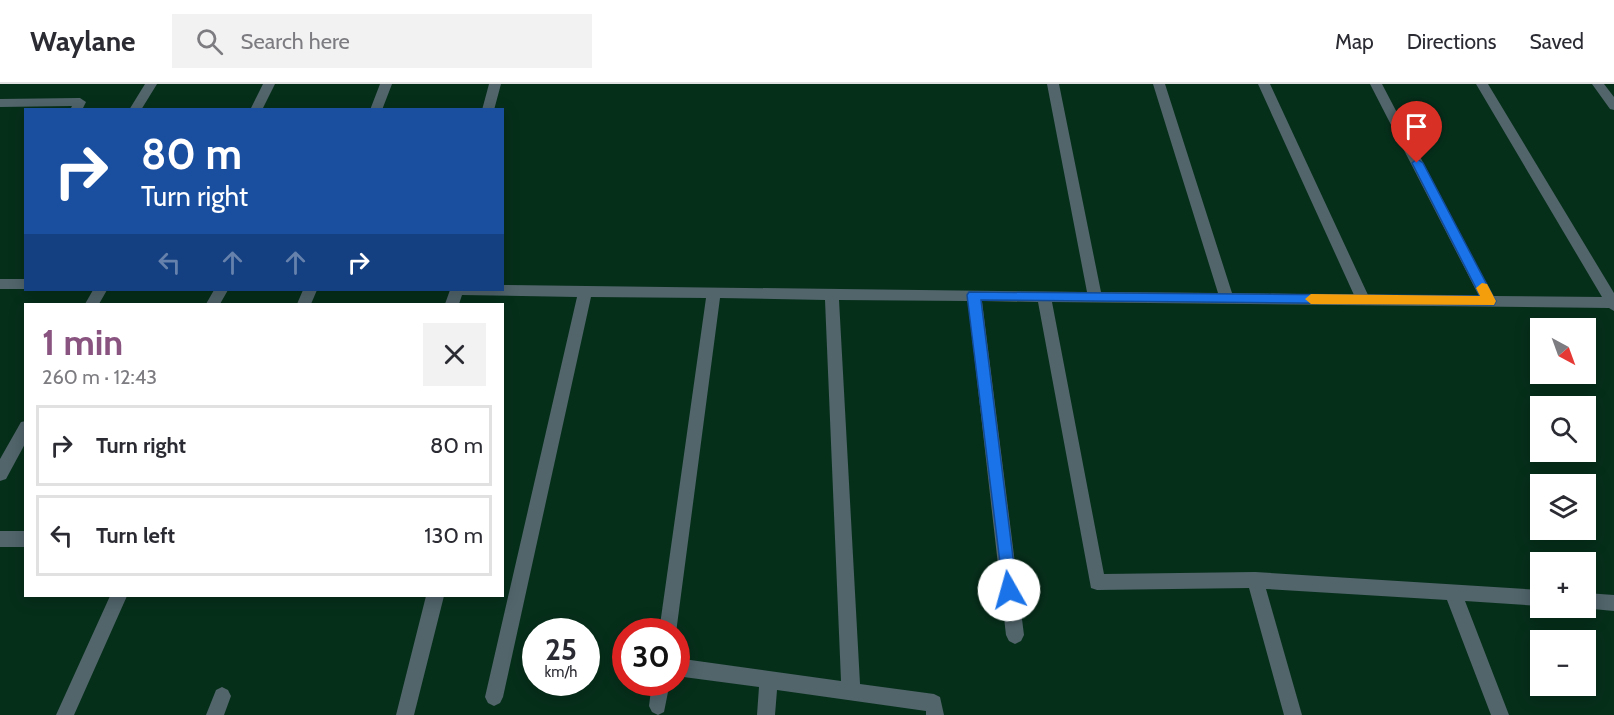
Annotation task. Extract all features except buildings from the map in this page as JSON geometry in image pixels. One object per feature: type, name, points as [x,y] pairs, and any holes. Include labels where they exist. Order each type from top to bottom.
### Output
[{"type":"street","points":[[136,108],[151,84]]},
{"type":"street","points":[[257,108],[269,84]]},
{"type":"street","points":[[377,108],[386,84]]},
{"type":"street","points":[[489,108],[495,84]]},
{"type":"street","points":[[1053,84],[1095,297]]},
{"type":"street","points":[[1159,84],[1227,298]]},
{"type":"street","points":[[1264,84],[1364,300]]},
{"type":"street","points":[[1376,84],[1489,301]]},
{"type":"street","points":[[1482,84],[1614,304]]},
{"type":"street","points":[[1598,84],[1614,105]]},
{"type":"street","points":[[0,103],[80,102],[77,108]]},
{"type":"street","points":[[0,284],[24,284]]},
{"type":"street","points":[[504,290],[1614,304]]},
{"type":"street","points":[[494,697],[585,291]]},
{"type":"street","points":[[670,618],[714,292]]},
{"type":"street","points":[[832,294],[851,692]]},
{"type":"street","points":[[974,295],[1015,635]]},
{"type":"street","points":[[1044,296],[1097,582],[1255,580],[1530,597]]},
{"type":"street","points":[[0,474],[24,431]]},
{"type":"street","points":[[0,539],[24,539]]},
{"type":"street","points":[[1255,580],[1293,715]]},
{"type":"street","points":[[1453,593],[1500,715]]},
{"type":"street","points":[[65,715],[118,597]]},
{"type":"street","points":[[405,715],[435,597]]},
{"type":"street","points":[[1596,602],[1614,603]]},
{"type":"street","points":[[690,669],[934,703],[935,715]]},
{"type":"street","points":[[766,715],[768,681]]},
{"type":"street","points":[[215,715],[222,696]]},
{"type":"street","points":[[658,706],[660,696]]},
{"type":"slow traffic","points":[[1311,299],[1489,301],[1482,288]]},
{"type":"route","points":[[1009,590],[974,295],[1489,301],[1417,163]]}]
